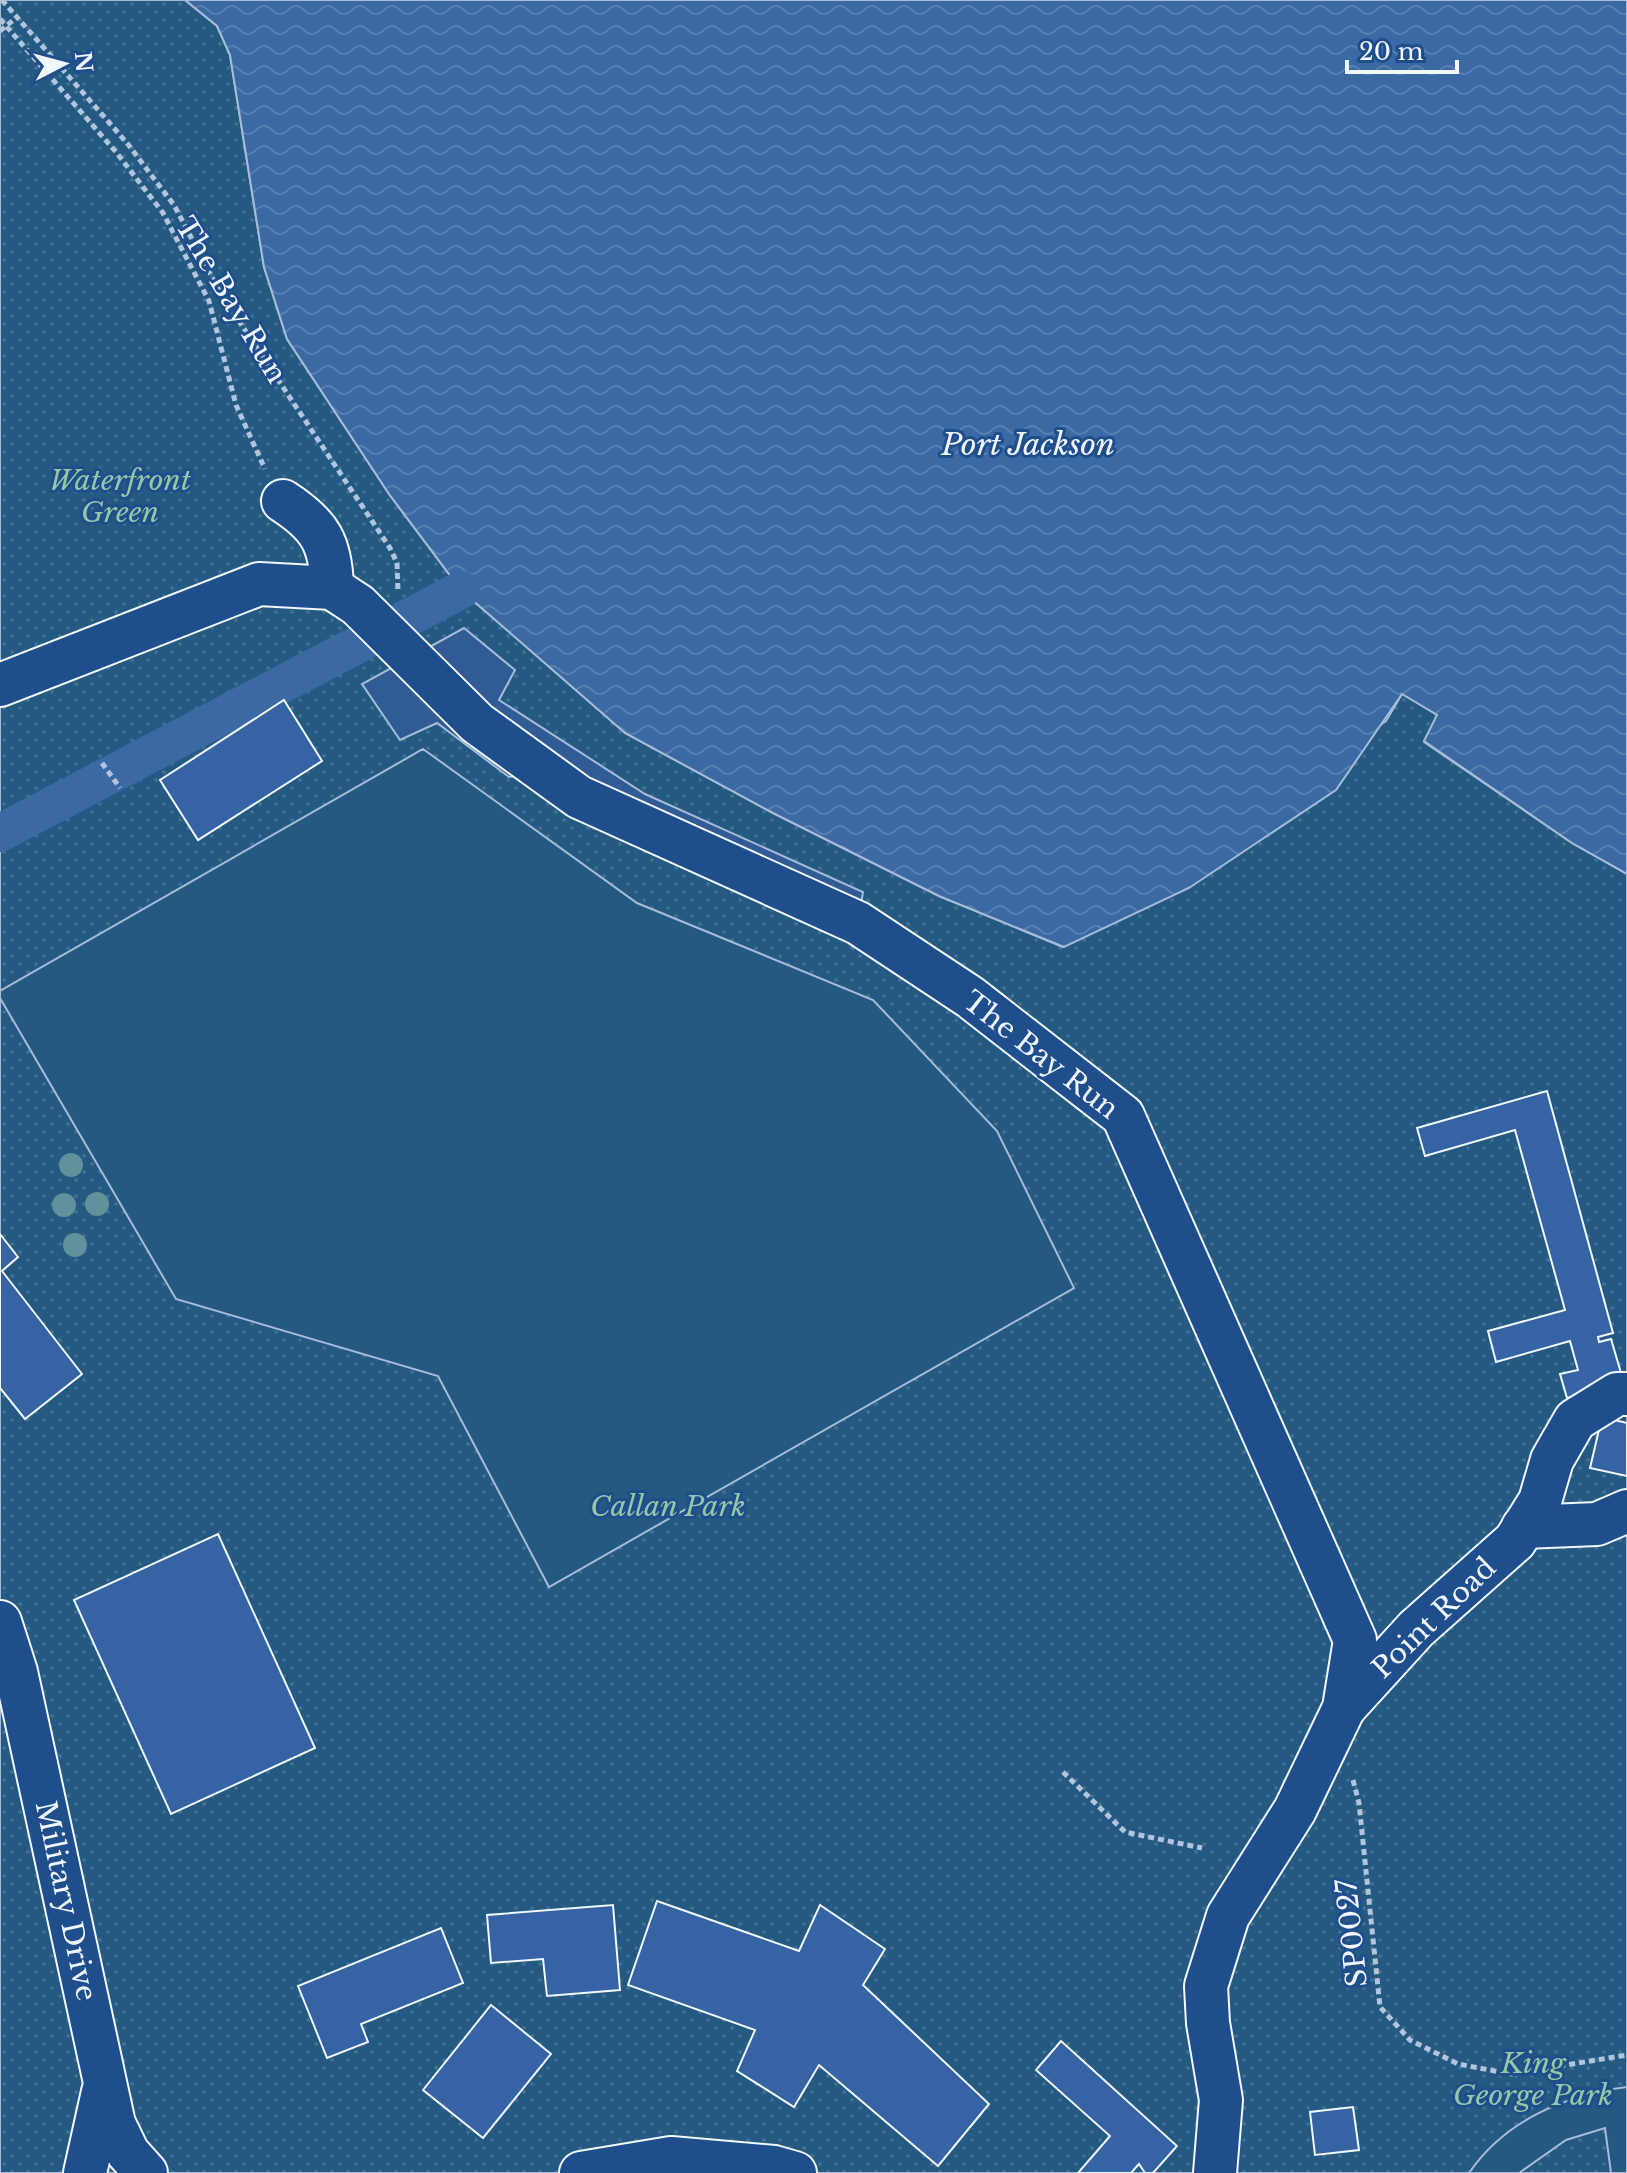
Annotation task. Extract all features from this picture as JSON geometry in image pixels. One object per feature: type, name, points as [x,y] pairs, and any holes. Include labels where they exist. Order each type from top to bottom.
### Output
[{"type":"street","points":[[283,501],[305,515],[322,536],[332,561],[332,588]]},
{"type":"street","points":[[0,685],[259,584],[332,588],[385,631]]},
{"type":"street","name":"The Bay Run","points":[[385,631],[477,723],[579,797],[858,923],[970,997],[1123,1116],[1355,1640],[1337,1722]]},
{"type":"street","name":"Point Road","points":[[1337,1722],[1416,1629],[1515,1541],[1540,1501],[1552,1460],[1575,1420],[1617,1394],[1627,1394]]},
{"type":"street","points":[[1523,1527],[1597,1524],[1627,1511]]},
{"type":"street","name":"Military Drive","points":[[0,1622],[16,1672],[114,2124],[128,2153],[146,2173]]},
{"type":"street","points":[[1215,2173],[1221,2100],[1206,1986],[1228,1916],[1295,1810],[1337,1722]]},
{"type":"street","points":[[85,2173],[105,2081]]},
{"type":"street","points":[[581,2173],[671,2158],[774,2167],[795,2173]]},
{"type":"path","name":"The Bay Run","points":[[2,0],[127,143],[174,205],[221,294],[390,548],[400,579],[385,631]]},
{"type":"path","points":[[0,31],[17,17]]},
{"type":"path","name":"The Bay Run","points":[[0,19],[116,152],[163,213],[209,301],[236,405],[283,501]]},
{"type":"path","points":[[102,763],[120,788]]},
{"type":"path","name":"SP0027","points":[[1337,1722],[1359,1803],[1380,2007],[1410,2040],[1458,2064],[1511,2074],[1627,2055]]},
{"type":"path","points":[[1063,1772],[1125,1832],[1202,1848]]},
{"type":"green space","name":"Callan Park","points":[[0,0],[185,0],[217,26],[230,55],[264,267],[287,339],[389,494],[461,590],[625,733],[773,813],[939,896],[1063,947],[1386,721],[1402,694],[1438,715],[1424,742],[1572,843],[1627,874],[1627,2173],[0,2173]]},
{"type":"green space","points":[[423,749],[637,903],[873,1000],[997,1131],[1074,1288],[549,1587],[438,1376],[176,1299],[0,998],[0,991]]},
{"type":"green space","points":[[1627,2087],[1627,2173],[1611,2173],[1605,2128],[1566,2140],[1519,2173],[1469,2173],[1500,2138],[1539,2113],[1582,2096]]},
{"type":"shaded area","points":[[464,628],[515,670],[499,700],[645,794],[863,892],[858,923],[544,772],[509,777],[437,723],[400,740],[362,684]]},
{"type":"water","name":"Port Jackson","points":[[185,0],[1627,0],[1627,874],[1572,843],[1424,741],[1437,715],[1402,694],[1336,790],[1189,888],[1064,947],[939,896],[773,813],[625,733],[461,590],[389,494],[287,339],[264,267],[230,55],[217,26]]},
{"type":"building","points":[[284,700],[322,761],[198,840],[160,780]]},
{"type":"building","points":[[1547,1091],[1613,1333],[1598,1337],[1599,1342],[1611,1339],[1624,1383],[1567,1398],[1560,1374],[1578,1370],[1570,1341],[1496,1362],[1488,1331],[1565,1310],[1515,1130],[1425,1156],[1417,1128]]},
{"type":"building","points":[[0,1234],[18,1257],[2,1271],[82,1374],[25,1419],[0,1388]]},
{"type":"building","points":[[1602,1417],[1627,1423],[1627,1476],[1590,1468]]},
{"type":"building","points":[[218,1534],[315,1748],[171,1814],[74,1600]]},
{"type":"building","points":[[657,1901],[799,1951],[820,1905],[885,1949],[863,1985],[989,2104],[938,2166],[819,2065],[794,2107],[737,2071],[755,2030],[628,1985]]},
{"type":"building","points":[[613,1905],[620,1990],[547,1996],[543,1959],[491,1963],[487,1915]]},
{"type":"building","points":[[441,1928],[463,1983],[361,2024],[368,2042],[327,2058],[298,1986]]},
{"type":"building","points":[[491,2005],[551,2054],[483,2138],[423,2090]]},
{"type":"building","points":[[1061,2041],[1177,2146],[1153,2173],[1145,2173],[1139,2164],[1131,2173],[1078,2173],[1110,2136],[1036,2070]]},
{"type":"building","points":[[1353,2107],[1359,2150],[1315,2155],[1310,2112]]},
{"type":"waterway","points":[[0,833],[461,590]]},
{"type":"park label","name":"Waterfront Green","points":[[120,496]]},
{"type":"park label","name":"King George Park","points":[[1533,2079]]}]
